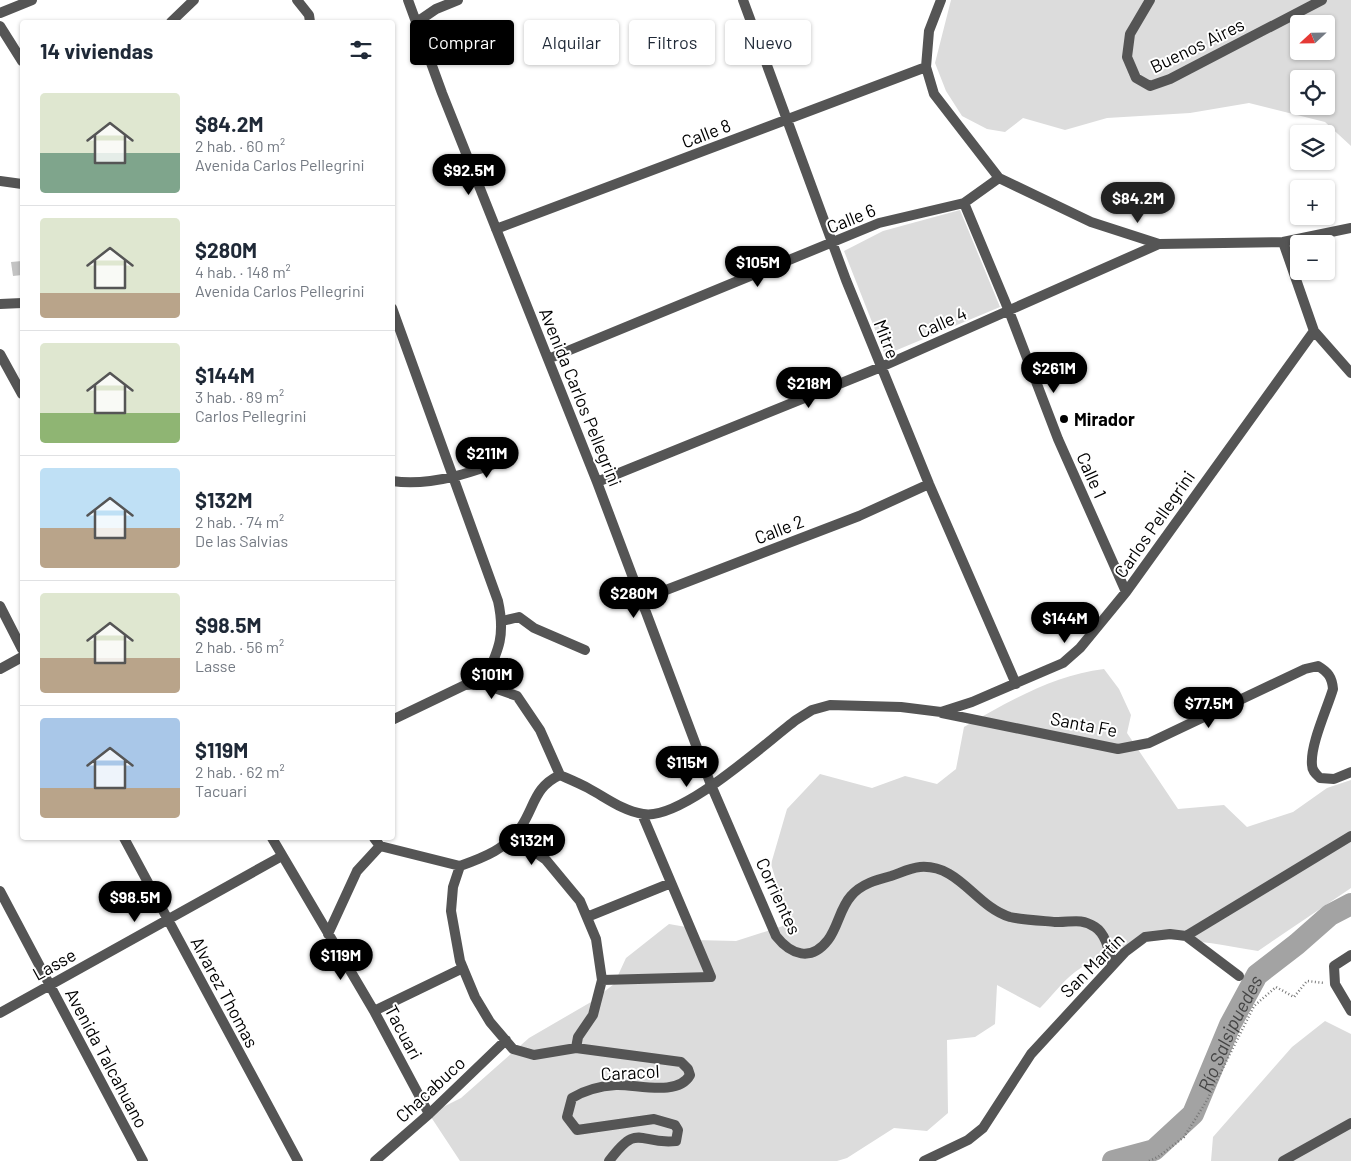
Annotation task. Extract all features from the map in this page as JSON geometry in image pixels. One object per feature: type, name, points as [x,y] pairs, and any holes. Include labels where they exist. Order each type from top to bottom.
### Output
[{"type":"street","points":[[0,12],[32,0]]},
{"type":"street","points":[[173,20],[194,0]]},
{"type":"street","points":[[296,0],[308,15],[309,20]]},
{"type":"street","name":"Avenida Carlos Pellegrini","points":[[408,0],[416,20]]},
{"type":"street","points":[[420,20],[436,9],[458,0]]},
{"type":"street","name":"Mitre","points":[[743,0],[833,243],[881,366],[929,484],[1016,684]]},
{"type":"street","points":[[941,0],[929,31],[926,67],[934,94],[999,178],[1091,222],[1159,244],[1283,242],[1351,228]]},
{"type":"street","name":"Buenos Aires","points":[[1150,0],[1130,34],[1127,57],[1136,78],[1150,86],[1170,79],[1322,0]]},
{"type":"street","points":[[0,26],[20,58]]},
{"type":"street","name":"Avenida Carlos Pellegrini","points":[[432,65],[598,482],[711,785]]},
{"type":"street","name":"Calle 8","points":[[496,229],[926,67]]},
{"type":"street","name":"Calle 6","points":[[548,359],[879,223],[964,203],[999,178]]},
{"type":"street","points":[[0,181],[20,184]]},
{"type":"street","name":"Calle 1","points":[[964,203],[1009,310],[1058,439],[1126,592]]},
{"type":"street","points":[[1283,242],[1314,331],[1351,373]]},
{"type":"street","name":"Calle 4","points":[[598,482],[881,366],[1159,244]]},
{"type":"street","points":[[0,304],[20,303]]},
{"type":"street","points":[[395,316],[452,476],[486,564],[502,620],[500,647],[483,684]]},
{"type":"street","name":"Carlos Pellegrini","points":[[642,814],[658,815],[676,808],[711,785],[796,720],[812,710],[839,706],[901,707],[941,712],[1016,684],[1063,663],[1080,648],[1126,592],[1314,331]]},
{"type":"street","points":[[0,354],[20,390]]},
{"type":"street","points":[[395,481],[411,484],[432,482],[513,457]]},
{"type":"street","name":"Calle 2","points":[[644,608],[666,590],[859,516],[929,484]]},
{"type":"street","points":[[0,606],[20,645]]},
{"type":"street","points":[[502,620],[519,617],[534,628],[585,650]]},
{"type":"street","points":[[0,669],[20,658]]},
{"type":"street","name":"Santa Fe","points":[[941,712],[1118,749],[1130,748],[1149,743],[1305,669],[1318,666],[1328,672],[1332,680],[1333,689],[1313,751],[1312,765],[1314,772],[1320,778],[1334,779],[1351,772]]},
{"type":"street","points":[[395,719],[465,684],[483,684],[517,696],[540,730],[560,775],[586,786],[617,805],[642,814],[711,977],[602,980]]},
{"type":"street","points":[[328,934],[357,871],[377,842],[460,866],[493,854],[507,843],[522,826],[546,781],[560,775]]},
{"type":"street","name":"Corrientes","points":[[711,785],[776,936],[785,947],[800,954],[814,951],[828,940],[851,896],[868,883],[919,867],[936,868],[951,874],[987,907],[1011,917],[1056,922],[1076,919],[1095,927],[1108,944],[1112,963]]},
{"type":"street","points":[[1239,976],[1186,936],[1351,836]]},
{"type":"street","name":"Alvarez Thomas","points":[[125,840],[298,1161]]},
{"type":"street","name":"Tacuari","points":[[273,840],[374,1012],[429,1114]]},
{"type":"street","points":[[507,843],[525,845],[546,860],[580,901],[596,939],[602,980],[593,1015],[578,1037],[576,1048]]},
{"type":"street","name":"Lasse","points":[[0,1012],[282,856]]},
{"type":"street","name":"Caracol","points":[[460,866],[453,887],[451,911],[463,968],[475,997],[490,1022],[513,1049],[534,1055],[576,1048],[681,1062],[688,1069],[690,1075],[686,1082],[678,1085],[649,1088],[617,1085],[583,1091],[572,1098],[567,1118],[576,1130],[654,1119],[674,1124],[678,1130],[676,1141],[636,1136],[623,1143],[609,1161]]},
{"type":"street","points":[[587,917],[671,882]]},
{"type":"street","name":"Avenida Talcahuano","points":[[0,891],[143,1161]]},
{"type":"street","name":"San Martín","points":[[924,1161],[968,1140],[983,1128],[1031,1054],[1112,963],[1145,937],[1170,934],[1186,936]]},
{"type":"street","points":[[1351,955],[1334,966],[1335,984],[1351,1011]]},
{"type":"street","points":[[374,1012],[463,968]]},
{"type":"street","name":"Chacabuco","points":[[375,1161],[429,1114],[506,1040]]},
{"type":"street","points":[[1283,1161],[1351,1123]]},
{"type":"path","points":[[1149,1161],[1158,1157],[1184,1137],[1206,1102],[1254,1006],[1276,987],[1294,997],[1307,981],[1335,984]]},
{"type":"shaded area","points":[[951,0],[1351,0],[1351,146],[1335,131],[1335,125],[1328,125],[1325,122],[1297,115],[1335,115],[1335,70],[1290,70],[1290,113],[1249,103],[1190,113],[1107,118],[1065,130],[1023,118],[1005,132],[987,129],[962,116],[946,91],[935,63]]},
{"type":"shaded area","points":[[960,210],[1000,307],[885,355],[844,251],[883,231]]},
{"type":"shaded area","points":[[1104,669],[1119,689],[1131,715],[1127,733],[1178,809],[1224,805],[1247,827],[1293,812],[1327,788],[1351,780],[1351,888],[1258,951],[1186,940],[1142,942],[1098,957],[1075,972],[1040,1008],[997,985],[995,1024],[975,1037],[947,1040],[948,1113],[927,1131],[894,1128],[847,1158],[837,1161],[460,1161],[429,1114],[461,1098],[529,1038],[591,1002],[614,984],[626,958],[669,924],[686,927],[695,940],[736,941],[789,924],[771,864],[787,809],[820,774],[872,788],[905,776],[937,784],[956,769],[964,727],[1014,699],[1049,683],[1085,672]]},
{"type":"shaded area","points":[[1325,1021],[1351,1034],[1351,1161],[1211,1161],[1213,1137],[1292,1047]]},
{"type":"building","points":[[20,261],[20,275],[13,276],[11,262]]},
{"type":"waterway","name":"Río Salsipuedes","points":[[1113,1161],[1154,1150],[1193,1114],[1230,1025],[1257,975],[1330,915],[1351,904]]},
{"type":"place","name":"Mirador","points":[[1064,419]]}]
